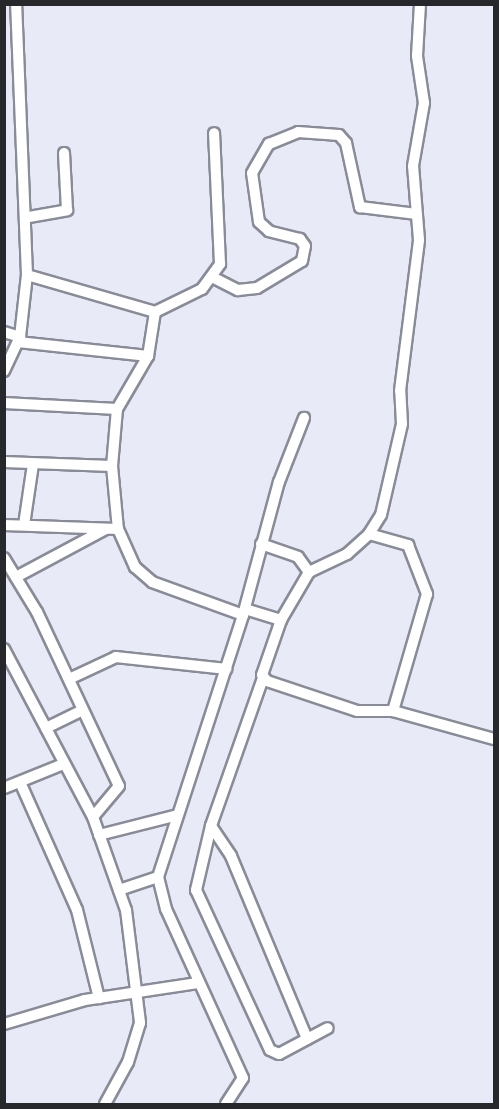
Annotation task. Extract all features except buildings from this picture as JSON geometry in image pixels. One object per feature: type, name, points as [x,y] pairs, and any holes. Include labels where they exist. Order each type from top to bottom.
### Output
[{"type":"street","points":[[4,371],[19,340],[27,275],[29,217],[16,4]]},
{"type":"street","points":[[328,1028],[279,1054],[270,1050],[196,890],[211,826],[281,620],[309,572],[347,554],[369,534],[381,515],[402,424],[400,391],[419,240],[413,166],[424,104],[417,56],[420,4]]},
{"type":"street","points":[[214,278],[231,289],[257,288],[302,261],[305,246],[300,239],[269,231],[259,222],[252,173],[269,144],[298,132],[339,135],[346,143],[360,207],[417,214]]},
{"type":"street","points":[[27,275],[156,312],[214,278],[220,264],[214,133]]},
{"type":"street","points":[[29,217],[67,210],[64,153]]},
{"type":"street","points":[[156,312],[148,356],[117,409],[112,466],[118,529],[135,567],[152,582],[244,612],[281,620]]},
{"type":"street","points":[[4,332],[19,340],[148,356]]},
{"type":"street","points":[[4,403],[117,409]]},
{"type":"street","points":[[226,1104],[243,1078],[198,982],[158,877],[244,612],[261,543],[304,418]]},
{"type":"street","points":[[4,462],[112,466]]},
{"type":"street","points":[[24,525],[33,464]]},
{"type":"street","points":[[4,525],[118,529]]},
{"type":"street","points":[[16,577],[106,529]]},
{"type":"street","points":[[369,534],[408,545],[427,594],[393,711]]},
{"type":"street","points":[[261,543],[298,557],[309,572]]},
{"type":"street","points":[[4,558],[69,679],[119,786],[93,817]]},
{"type":"street","points":[[4,649],[46,728],[61,765],[93,817],[119,890],[140,994],[140,1023],[128,1062],[105,1104]]},
{"type":"street","points":[[69,679],[116,657],[226,669]]},
{"type":"street","points":[[263,678],[357,711],[393,711],[495,739]]},
{"type":"street","points":[[46,728],[83,710]]},
{"type":"street","points":[[4,788],[61,765]]},
{"type":"street","points":[[20,782],[77,909],[99,998]]},
{"type":"street","points":[[99,835],[178,815]]},
{"type":"street","points":[[211,826],[231,856],[307,1039]]},
{"type":"street","points":[[119,890],[158,877]]},
{"type":"street","points":[[4,1024],[99,998],[140,994],[198,982]]}]
